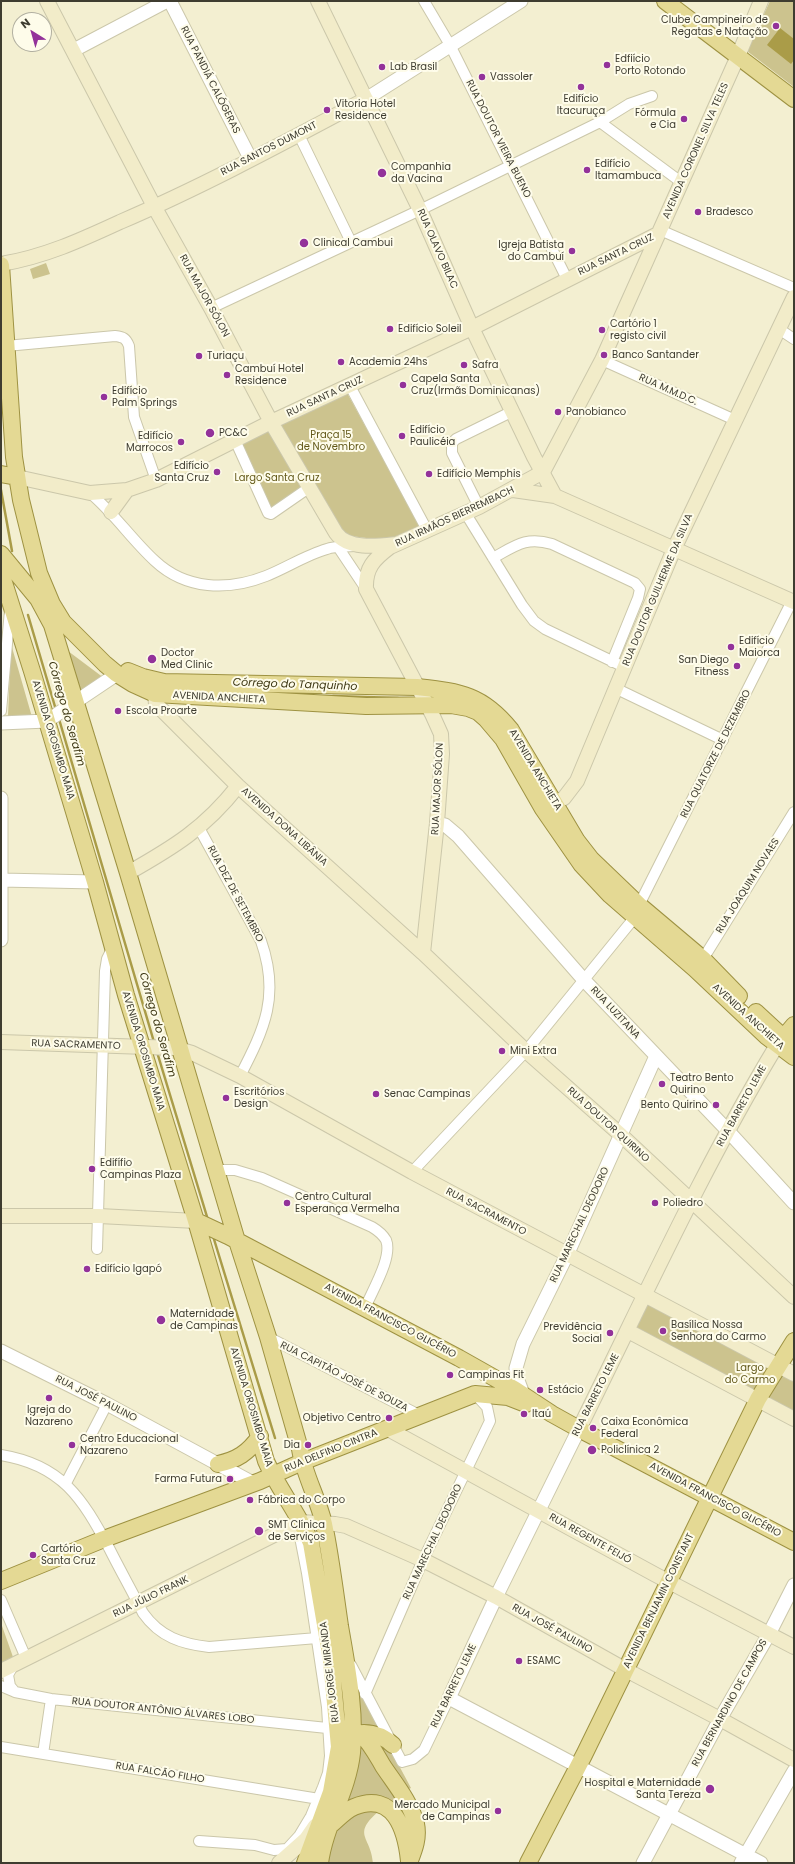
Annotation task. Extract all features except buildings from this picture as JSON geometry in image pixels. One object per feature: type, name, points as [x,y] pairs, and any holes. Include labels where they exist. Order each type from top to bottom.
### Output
[{"type":"main road","name":"RUA MAJOR SÓLON","points":[[47,1],[74,50],[155,208],[212,308],[272,422],[339,537],[347,542],[360,545],[396,544]]},
{"type":"main road","name":"RUA OLAVO BILAC","points":[[318,1],[420,210],[472,328],[534,457],[555,496]]},
{"type":"main road","points":[[665,1],[794,100]]},
{"type":"main road","name":"AVENIDA CORONEL SILVA TELES","points":[[543,472],[602,360],[738,56],[761,1]]},
{"type":"main road","name":"RUA SANTOS DUMONT","points":[[1,265],[58,250],[155,208],[250,158],[299,135],[366,99]]},
{"type":"main road","name":"RUA SANTA CRUZ","points":[[10,476],[90,493],[127,490],[156,480],[272,422],[472,328],[659,232]]},
{"type":"main road","points":[[1,265],[14,457],[10,476],[21,500],[37,581],[44,607],[52,625],[72,705],[128,873],[177,1048],[216,1170],[232,1239],[268,1337],[300,1449],[302,1462],[324,1523]]},
{"type":"main road","name":"RUA DOUTOR GUILHERME DA SILVA","points":[[549,806],[570,791],[577,781],[617,689],[674,549],[794,297]]},
{"type":"main road","name":"RUA IRMÃOS BIERREMBACH","points":[[366,589],[366,578],[370,566],[380,554],[396,544],[466,514],[543,472]]},
{"type":"main road","points":[[111,512],[127,490]]},
{"type":"main road","points":[[512,490],[555,496],[793,602]]},
{"type":"main road","points":[[1,554],[37,581],[63,622],[117,674],[133,684],[156,694]]},
{"type":"main road","name":"AVENIDA OROSIMBO MAIA","points":[[1,573],[50,719],[113,947],[201,1224],[272,1476],[301,1523]]},
{"type":"main road","name":"AVENIDA ANCHIETA","points":[[37,581],[61,610],[113,660],[126,669],[143,677],[164,682],[417,687],[451,690],[478,700],[493,710],[511,730],[549,806],[581,864],[610,895],[637,911],[703,959],[748,1005],[787,1037],[794,1057]]},
{"type":"main road","name":"RUA MAJOR SÓLON","points":[[366,589],[437,723],[442,742],[437,823],[423,953]]},
{"type":"main road","name":"AVENIDA ANCHIETA","points":[[156,694],[366,706],[460,706],[478,712],[486,718],[503,739],[549,806]]},
{"type":"main road","name":"AVENIDA DONA LIBÂNIA","points":[[156,694],[156,704],[238,786],[423,953]]},
{"type":"main road","points":[[128,873],[169,849],[199,828],[226,802],[238,786]]},
{"type":"main road","name":"AVENIDA ANCHIETA","points":[[637,911],[695,969],[787,1037]]},
{"type":"main road","name":"RUA DOUTOR QUIRINO","points":[[423,953],[526,1051],[621,1136],[794,1297]]},
{"type":"main road","name":"RUA BARRETO LEME","points":[[579,1429],[628,1331],[690,1200],[728,1131],[787,1037]]},
{"type":"main road","name":"RUA SACRAMENTO","points":[[1,1042],[177,1048],[192,1053],[240,1076],[412,1172],[794,1374]]},
{"type":"main road","name":"AVENIDA FRANCISCO GLICÉRIO","points":[[1,1216],[99,1216],[201,1224],[459,1358],[523,1394],[552,1414],[579,1429],[794,1542]]},
{"type":"main road","points":[[628,1331],[794,1419]]},
{"type":"main road","name":"AVENIDA BENJAMIN CONSTANT","points":[[528,1863],[626,1670],[758,1399],[794,1341]]},
{"type":"main road","name":"RUA DELFINO CINTRA","points":[[1,1581],[104,1539],[272,1476],[302,1462],[476,1394],[508,1397],[552,1414]]},
{"type":"main road","name":"RUA REGENTE FEIJÓ","points":[[388,1429],[668,1582],[794,1647]]},
{"type":"main road","points":[[218,1464],[241,1457],[260,1436]]},
{"type":"main road","name":"RUA JOSÉ PAULINO","points":[[301,1523],[324,1523],[346,1526],[423,1560],[496,1597],[626,1670],[794,1760]]},
{"type":"main road","name":"RUA JORGE MIRANDA","points":[[301,1523],[311,1543],[316,1566],[331,1660],[339,1747],[325,1822],[321,1857]]},
{"type":"main road","name":"RUA JÚLIO FRANK","points":[[1,1671],[301,1523]]},
{"type":"main road","name":"RUA JORGE MIRANDA","points":[[324,1523],[357,1734],[348,1774],[325,1822]]},
{"type":"main road","points":[[357,1734],[368,1741],[413,1815],[416,1824],[416,1843],[409,1863]]},
{"type":"main road","points":[[339,1747],[347,1737],[357,1734],[378,1735],[393,1746]]},
{"type":"main road","points":[[279,1863],[325,1822],[354,1807],[374,1803],[384,1805],[392,1812],[403,1829],[409,1863]]},
{"type":"main road","points":[[305,1863],[325,1822]]},
{"type":"street","points":[[74,50],[168,1]]},
{"type":"street","name":"RUA PANDIÁ CALÓGERAS","points":[[168,1],[250,158]]},
{"type":"street","name":"RUA DOUTOR VIEIRA BUENO","points":[[424,1],[450,45],[567,279]]},
{"type":"street","name":"RUA SANTOS DUMONT","points":[[366,99],[521,1]]},
{"type":"street","points":[[212,308],[420,210],[600,122],[629,104],[652,96]]},
{"type":"street","points":[[600,122],[681,182]]},
{"type":"street","points":[[299,135],[351,242]]},
{"type":"street","points":[[659,232],[794,288]]},
{"type":"street","points":[[779,329],[794,339]]},
{"type":"street","points":[[6,346],[115,336],[123,337],[129,346],[134,417],[156,480]]},
{"type":"street","name":"RUA M.M.D.C.","points":[[602,360],[735,420]]},
{"type":"street","points":[[350,386],[427,530]]},
{"type":"street","points":[[479,507],[452,453],[452,443],[456,439],[513,411]]},
{"type":"street","points":[[235,440],[268,513],[271,514],[310,488]]},
{"type":"street","points":[[90,493],[111,512],[142,548],[167,571],[186,580],[210,587],[232,586],[251,582],[321,551],[341,550],[360,545]]},
{"type":"street","points":[[466,514],[534,621],[545,629],[625,668]]},
{"type":"street","points":[[493,558],[523,542],[540,540],[552,544],[635,583],[640,589],[638,598],[612,662]]},
{"type":"street","name":"RUA MAJOR SÓLON","points":[[341,550],[366,589]]},
{"type":"street","name":"RUA QUATORZE DE DEZEMBRO","points":[[412,1172],[526,1051],[637,911],[793,602]]},
{"type":"street","points":[[1,711],[11,606]]},
{"type":"street","points":[[1,723],[50,719],[117,674]]},
{"type":"street","points":[[617,689],[723,740]]},
{"type":"street","points":[[1,798],[1,940]]},
{"type":"street","name":"RUA JOAQUIM NOVAES","points":[[703,959],[794,812]]},
{"type":"street","name":"RUA LUZITANA","points":[[437,823],[445,825],[458,836],[583,980],[728,1131],[794,1203]]},
{"type":"street","name":"RUA DEZ DE SETEMBRO","points":[[199,828],[261,941],[268,960],[270,976],[268,1013],[256,1045],[240,1076]]},
{"type":"street","points":[[2,880],[95,882]]},
{"type":"street","points":[[97,1250],[106,971],[107,959],[113,947]]},
{"type":"street","name":"RUA MARECHAL DEODORO","points":[[523,1394],[517,1378],[517,1359],[567,1255],[656,1056]]},
{"type":"street","points":[[216,1170],[234,1170],[262,1178],[372,1227],[379,1232],[385,1239],[388,1251],[365,1308]]},
{"type":"street","name":"RUA CAPITÃO JOSÉ DE SOUZA","points":[[268,1337],[421,1416]]},
{"type":"street","name":"RUA JOSÉ PAULINO","points":[[1,1351],[107,1404],[253,1483]]},
{"type":"street","name":"RUA MARECHAL DEODORO","points":[[365,1694],[423,1560],[490,1421],[487,1407],[476,1394]]},
{"type":"street","points":[[66,1483],[107,1404]]},
{"type":"street","name":"RUA BARRETO LEME","points":[[402,1762],[413,1759],[424,1750],[496,1597],[579,1429]]},
{"type":"street","points":[[1,1454],[18,1457],[39,1466],[66,1483],[86,1507],[138,1603],[150,1622],[163,1634],[177,1641],[209,1647],[317,1638]]},
{"type":"street","name":"RUA JORGE MIRANDA","points":[[199,1841],[254,1845],[281,1851],[292,1845],[300,1836],[319,1799],[328,1773],[330,1756],[327,1707],[300,1537],[301,1523]]},
{"type":"street","name":"RUA BERNARDINO DE CAMPOS","points":[[643,1863],[720,1719],[769,1634],[794,1585]]},
{"type":"street","points":[[1,1600],[20,1661],[8,1675],[10,1686],[15,1692]]},
{"type":"street","name":"RUA JORGE MIRANDA","points":[[344,1651],[365,1694],[402,1762]]},
{"type":"street","name":"RUA DOUTOR ANTÔNIO ÁLVARES LOBO","points":[[1,1686],[15,1692],[51,1699],[328,1728]]},
{"type":"street","points":[[449,1698],[669,1815],[743,1859],[761,1863]]},
{"type":"street","points":[[43,1754],[51,1699]]},
{"type":"street","name":"RUA FALCÃO FILHO","points":[[1,1748],[319,1799]]},
{"type":"street","points":[[743,1859],[794,1771]]},
{"type":"green space","name":"Clube Campineiro de Regatas e Natação","points":[[770,1],[794,1],[794,87],[747,51]]},
{"type":"green space","points":[[46,263],[50,274],[33,279],[30,269]]},
{"type":"green space","name":"Praça 15 de Novembro","points":[[346,391],[420,526],[389,541],[343,535],[278,424]]},
{"type":"green space","name":"Largo Santa Cruz","points":[[272,422],[310,488],[267,516],[234,441]]},
{"type":"green space","points":[[11,644],[32,717],[8,716]]},
{"type":"green space","points":[[68,651],[104,678],[81,695]]},
{"type":"green space","name":"Largo do Carmo","points":[[643,1296],[794,1375],[794,1421],[628,1331]]},
{"type":"green space","points":[[1,1623],[13,1657],[1,1663]]},
{"type":"green space","points":[[351,1676],[411,1788],[404,1791],[357,1729]]},
{"type":"green space","points":[[357,1739],[404,1807],[413,1830],[389,1804],[345,1804]]},
{"type":"green space","points":[[379,1811],[366,1825],[364,1831],[372,1854],[373,1863],[328,1863],[328,1856],[332,1841],[339,1826],[344,1820],[357,1812]]},
{"type":"shaded area","points":[[780,28],[794,39],[794,60],[791,64],[767,45]]},
{"type":"waterway","name":"Córrego do Serafim","points":[[1,490],[12,551]]},
{"type":"waterway","name":"Córrego do Serafim","points":[[28,615],[56,710]]},
{"type":"waterway","name":"Córrego do Tanquinho","points":[[333,696],[398,698]]},
{"type":"waterway","name":"Córrego do Serafim","points":[[59,719],[154,1042]]},
{"type":"waterway","name":"Córrego do Serafim","points":[[157,1052],[208,1220]]},
{"type":"waterway","name":"Córrego do Serafim","points":[[213,1236],[275,1438]]},
{"type":"place","name":"Clube Campineiro de Regatas e Natação","points":[[776,26]]},
{"type":"place","name":"Edfiício Porto Rotondo","points":[[607,65]]},
{"type":"place","name":"Lab Brasil","points":[[382,67]]},
{"type":"place","name":"Vassoler","points":[[482,77]]},
{"type":"place","name":"Edifício Itacuruça","points":[[581,87]]},
{"type":"place","name":"Vitoria Hotel Residence","points":[[327,110]]},
{"type":"place","name":"Fórmula e Cia","points":[[684,119]]},
{"type":"place","name":"Edifício Itamambuca","points":[[587,170]]},
{"type":"place","name":"Companhia da Vacina","points":[[382,173]]},
{"type":"place","name":"Bradesco","points":[[698,212]]},
{"type":"place","name":"Clinical Cambui","points":[[304,243]]},
{"type":"place","name":"Igreja Batista do Cambuí","points":[[572,251]]},
{"type":"place","name":"Edifício Soleil","points":[[390,329]]},
{"type":"place","name":"Cartório 1 registo civil","points":[[602,330]]},
{"type":"place","name":"Banco Santander","points":[[604,355]]},
{"type":"place","name":"Turiaçu","points":[[199,356]]},
{"type":"place","name":"Academia 24hs","points":[[341,362]]},
{"type":"place","name":"Safra","points":[[464,365]]},
{"type":"place","name":"Cambuí Hotel Residence","points":[[227,375]]},
{"type":"place","name":"Capela Santa Cruz(Irmãs Dominicanas)","points":[[403,385]]},
{"type":"place","name":"Edifício Palm Springs","points":[[104,397]]},
{"type":"place","name":"Panobianco","points":[[558,412]]},
{"type":"place","name":"PC&C","points":[[210,433]]},
{"type":"place","name":"Edifício Paulicéia","points":[[402,436]]},
{"type":"place","name":"Edifício Marrocos","points":[[181,442]]},
{"type":"place","name":"Edifício Santa Cruz","points":[[217,472]]},
{"type":"place","name":"Edifício Memphis","points":[[429,474]]},
{"type":"place","name":"Edifício Maiorca","points":[[731,647]]},
{"type":"place","name":"Doctor Med Clinic","points":[[152,659]]},
{"type":"place","name":"San Diego Fitness","points":[[737,666]]},
{"type":"place","name":"Escola Proarte","points":[[118,711]]},
{"type":"place","name":"Mini Extra","points":[[502,1051]]},
{"type":"place","name":"Teatro Bento Quirino","points":[[662,1084]]},
{"type":"place","name":"Senac Campinas","points":[[376,1094]]},
{"type":"place","name":"Escritórios Design","points":[[226,1098]]},
{"type":"place","name":"Bento Quirino","points":[[716,1105]]},
{"type":"place","name":"Edifífio Campinas Plaza","points":[[92,1169]]},
{"type":"place","name":"Centro Cultural Esperança Vermelha","points":[[287,1203]]},
{"type":"place","name":"Poliedro","points":[[655,1203]]},
{"type":"place","name":"Edifício Igapó","points":[[87,1269]]},
{"type":"place","name":"Maternidade de Campinas","points":[[161,1320]]},
{"type":"place","name":"Basílica Nossa Senhora do Carmo","points":[[663,1331]]},
{"type":"place","name":"Previdência Social","points":[[610,1333]]},
{"type":"place","name":"Campinas Fit","points":[[450,1375]]},
{"type":"place","name":"Estácio","points":[[540,1390]]},
{"type":"place","name":"Igreja do Nazareno","points":[[49,1398]]},
{"type":"place","name":"Itaú","points":[[524,1414]]},
{"type":"place","name":"Objetivo Centro","points":[[389,1418]]},
{"type":"place","name":"Caixa Econômica Federal","points":[[593,1428]]},
{"type":"place","name":"Centro Educacional Nazareno","points":[[72,1445]]},
{"type":"place","name":"Dia","points":[[308,1445]]},
{"type":"place","name":"Policlínica 2","points":[[592,1450]]},
{"type":"place","name":"Farma Futura","points":[[230,1479]]},
{"type":"place","name":"Fábrica do Corpo","points":[[250,1500]]},
{"type":"place","name":"SMT Clínica de Serviços","points":[[259,1531]]},
{"type":"place","name":"Cartório Santa Cruz","points":[[33,1555]]},
{"type":"place","name":"ESAMC","points":[[519,1661]]},
{"type":"place","name":"Hospital e Maternidade Santa Tereza","points":[[710,1789]]},
{"type":"place","name":"Mercado Municipal de Campinas","points":[[498,1811]]}]
